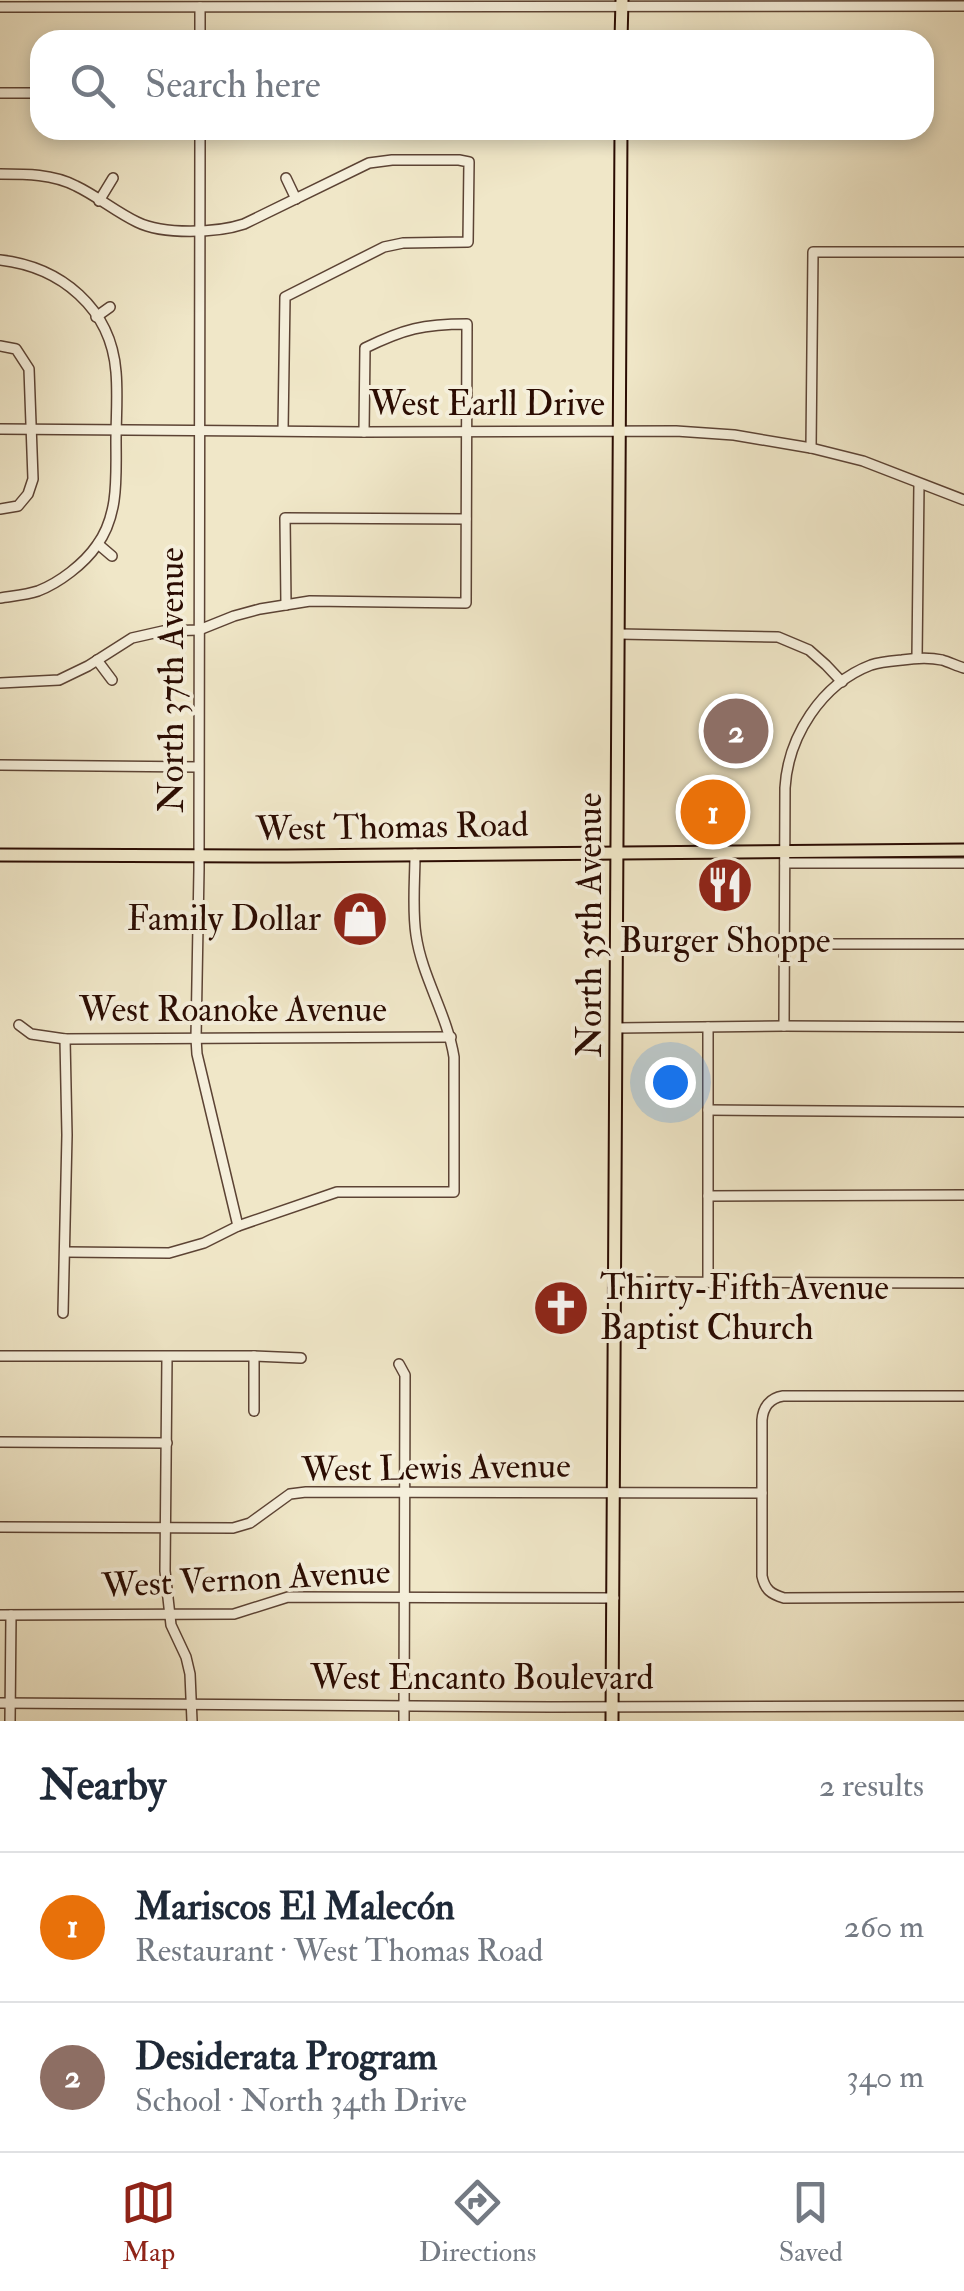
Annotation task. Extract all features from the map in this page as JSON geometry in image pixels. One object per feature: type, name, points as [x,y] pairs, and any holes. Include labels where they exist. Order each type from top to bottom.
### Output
[{"type":"main road","points":[[622,4],[622,30]]},
{"type":"main road","name":"North 35th Avenue","points":[[612,1721],[621,140]]},
{"type":"main road","name":"West Thomas Road","points":[[0,854],[618,852],[786,856],[964,850]]},
{"type":"street","points":[[7,5],[964,6]]},
{"type":"street","points":[[200,7],[200,30]]},
{"type":"street","points":[[0,93],[30,93]]},
{"type":"street","name":"North 37th Avenue","points":[[200,140],[196,1038],[238,1226]]},
{"type":"street","points":[[0,174],[55,178],[78,186],[141,224],[177,231],[244,224],[356,168],[380,161],[469,162],[468,242],[384,247],[285,297],[283,430]]},
{"type":"street","points":[[99,201],[113,178]]},
{"type":"street","points":[[286,178],[296,199]]},
{"type":"street","points":[[811,448],[813,252],[964,252]]},
{"type":"street","points":[[0,260],[32,265],[61,279],[85,300],[107,336],[116,370],[116,484],[112,514],[98,544],[71,572],[38,591],[0,598]]},
{"type":"street","points":[[96,316],[110,307]]},
{"type":"street","points":[[0,683],[59,680],[132,638],[199,630],[234,616],[286,605],[466,603],[467,324],[422,325],[396,332],[365,348],[364,432]]},
{"type":"street","points":[[0,346],[16,349],[29,369],[33,479],[18,506],[0,508]]},
{"type":"street","name":"West Earll Drive","points":[[0,429],[676,431],[734,435],[863,461],[964,500]]},
{"type":"street","points":[[917,658],[919,484]]},
{"type":"street","points":[[286,605],[285,518],[466,518]]},
{"type":"street","points":[[98,544],[112,556]]},
{"type":"street","points":[[618,634],[778,638],[809,650],[842,682]]},
{"type":"street","points":[[784,1026],[784,788],[788,761],[804,725],[824,696],[871,665],[917,658],[942,660],[964,668]]},
{"type":"street","points":[[97,660],[112,680]]},
{"type":"street","points":[[0,765],[198,767]]},
{"type":"street","points":[[66,1252],[169,1253],[337,1192],[454,1192],[454,1056],[416,934],[415,854]]},
{"type":"street","name":"West Thomas Road","points":[[786,856],[964,862]]},
{"type":"street","points":[[785,944],[964,944]]},
{"type":"street","name":"West Roanoke Avenue","points":[[19,1025],[31,1034],[65,1039],[451,1037]]},
{"type":"street","points":[[708,1027],[708,1281]]},
{"type":"street","points":[[617,1028],[964,1027]]},
{"type":"street","points":[[63,1313],[65,1039]]},
{"type":"street","points":[[708,1110],[964,1112]]},
{"type":"street","points":[[708,1196],[964,1195]]},
{"type":"street","points":[[614,1282],[964,1282]]},
{"type":"street","points":[[0,1356],[301,1358]]},
{"type":"street","points":[[254,1356],[254,1411]]},
{"type":"street","points":[[167,1357],[165,1571],[168,1614],[186,1657],[192,1685],[192,1721]]},
{"type":"street","points":[[399,1364],[405,1375],[404,1721]]},
{"type":"street","points":[[964,1396],[782,1396],[768,1404],[762,1420],[762,1576],[764,1587],[773,1595],[964,1597]]},
{"type":"street","points":[[0,1442],[167,1444]]},
{"type":"street","name":"West Lewis Avenue","points":[[0,1527],[233,1528],[260,1517],[290,1494],[762,1493]]},
{"type":"street","name":"West Vernon Avenue","points":[[5,1615],[234,1614],[288,1598],[614,1598]]},
{"type":"street","points":[[5,1615],[5,1703],[10,1721]]},
{"type":"street","name":"West Encanto Boulevard","points":[[5,1703],[964,1706]]},
{"type":"street","points":[[827,1706],[827,1721]]},
{"type":"place","name":"Desiderata Program","points":[[736,731]]},
{"type":"place","name":"Mariscos El Malecón","points":[[713,812]]},
{"type":"place","name":"Burger Shoppe","points":[[725,885]]},
{"type":"place","name":"Family Dollar","points":[[360,919]]},
{"type":"place","name":"Thirty-Fifth Avenue Baptist Church","points":[[561,1308]]}]
